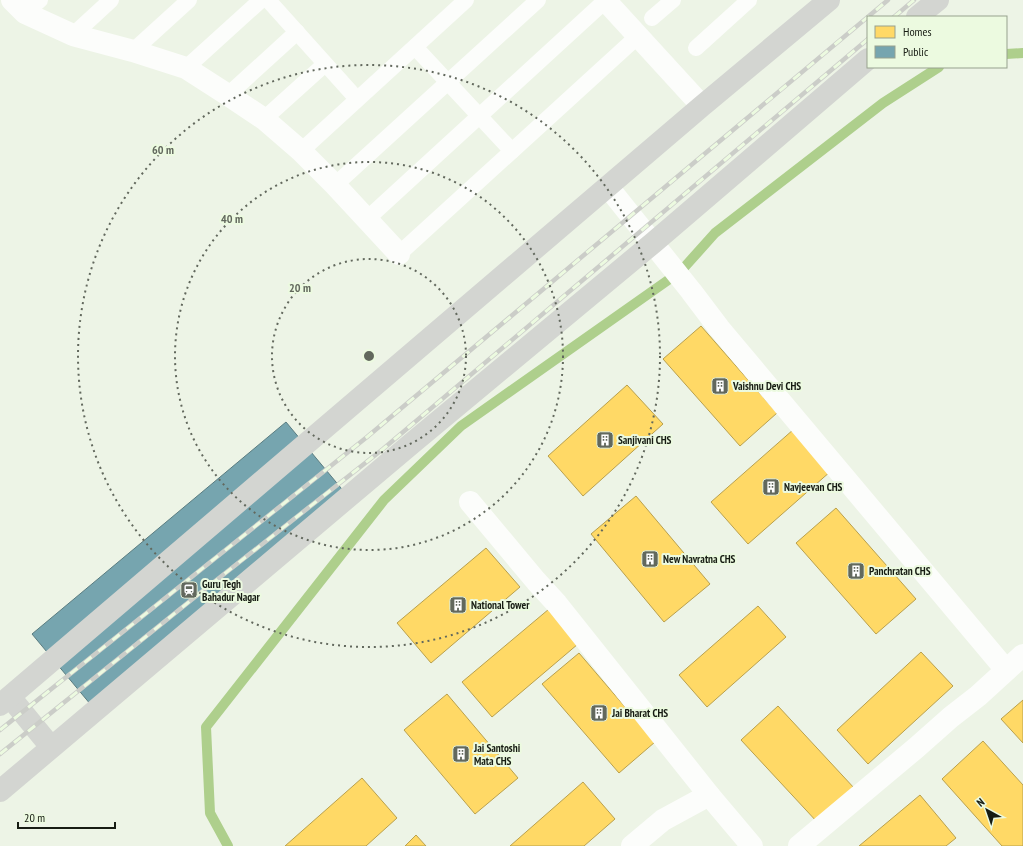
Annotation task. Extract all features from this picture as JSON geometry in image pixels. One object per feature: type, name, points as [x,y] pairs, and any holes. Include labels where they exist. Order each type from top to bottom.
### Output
[{"type":"main road","points":[[51,747],[5,701],[702,106],[829,0]]},
{"type":"main road","points":[[918,16],[938,0]]},
{"type":"main road","points":[[0,791],[405,449],[659,250],[867,60]]},
{"type":"street","points":[[606,0],[702,106]]},
{"type":"street","points":[[26,4],[73,35],[133,51],[186,68],[264,119],[301,151],[400,254]]},
{"type":"street","points":[[608,187],[691,291],[718,328],[1006,670]]},
{"type":"street","points":[[470,502],[557,604],[752,846]]},
{"type":"street","points":[[799,846],[951,717],[978,696],[1023,655]]},
{"type":"street","points":[[632,846],[664,820],[710,795]]},
{"type":"lane","points":[[73,35],[111,0]]},
{"type":"lane","points":[[133,51],[189,0]]},
{"type":"lane","points":[[186,68],[261,0]]},
{"type":"lane","points":[[268,0],[357,99]]},
{"type":"lane","points":[[301,151],[466,0]]},
{"type":"lane","points":[[335,185],[538,0]]},
{"type":"lane","points":[[367,219],[606,0]]},
{"type":"lane","points":[[652,18],[673,0]]},
{"type":"lane","points":[[696,48],[749,0]]},
{"type":"lane","points":[[228,95],[297,32]]},
{"type":"lane","points":[[400,254],[638,36]]},
{"type":"lane","points":[[415,47],[512,152]]},
{"type":"lane","points":[[264,119],[325,64]]},
{"type":"building: Homes","name":"Vaishnu Devi CHS","points":[[701,326],[777,413],[740,446],[663,359]]},
{"type":"building: Homes","name":"Sanjivani CHS","points":[[627,385],[663,424],[583,496],[548,456]]},
{"type":"building: Homes","name":"Navjeevan CHS","points":[[794,429],[831,471],[748,544],[711,502]]},
{"type":"building: Homes","name":"New Navratna CHS","points":[[636,496],[710,584],[664,622],[591,534]]},
{"type":"building: Homes","name":"Panchratan CHS","points":[[836,508],[916,599],[876,634],[796,543]]},
{"type":"building: Homes","name":"National Tower","points":[[486,548],[520,587],[431,663],[397,623]]},
{"type":"building: Homes","points":[[758,606],[786,637],[707,707],[679,675]]},
{"type":"building: Homes","points":[[549,609],[578,644],[492,717],[462,682]]},
{"type":"building: Homes","points":[[921,652],[953,686],[868,764],[837,730]]},
{"type":"building: Homes","name":"Jai Bharat CHS","points":[[579,653],[655,742],[619,773],[542,684]]},
{"type":"building: Homes","name":"Jai Santoshi Mata CHS","points":[[447,694],[518,778],[475,814],[404,730]]},
{"type":"building: Homes","points":[[1023,700],[1023,743],[1001,719]]},
{"type":"building: Homes","points":[[778,706],[855,789],[818,823],[741,740]]},
{"type":"building: Homes","points":[[983,741],[1023,785],[1023,846],[1002,846],[942,779]]},
{"type":"building: Homes","points":[[362,778],[397,818],[366,846],[285,846]]},
{"type":"building: Homes","points":[[583,782],[615,819],[584,846],[510,846]]},
{"type":"building: Homes","points":[[920,795],[956,838],[946,846],[859,846]]},
{"type":"building: Homes","points":[[416,835],[426,846],[405,846]]},
{"type":"building: Public","name":"Guru Tegh Bahadur Nagar","points":[[286,422],[351,500],[96,711],[32,634]]},
{"type":"waterway","points":[[1007,54],[1023,53]]},
{"type":"waterway","points":[[228,846],[210,813],[206,727],[384,500],[461,426],[681,271],[715,233],[883,103],[937,68]]},
{"type":"railway","points":[[869,16],[888,0]]},
{"type":"railway","points":[[895,16],[914,0]]},
{"type":"railway","points":[[0,730],[367,437],[867,18]]},
{"type":"railway","points":[[0,754],[195,597],[383,449],[867,40]]},
{"type":"place","name":"Vaishnu Devi CHS","points":[[720,386]]},
{"type":"place","name":"Sanjivani CHS","points":[[605,440]]},
{"type":"place","name":"Navjeevan CHS","points":[[771,487]]},
{"type":"place","name":"New Navratna CHS","points":[[650,559]]},
{"type":"place","name":"Panchratan CHS","points":[[856,571]]},
{"type":"place","name":"Guru Tegh Bahadur Nagar","points":[[189,590]]},
{"type":"place","name":"National Tower","points":[[458,605]]},
{"type":"place","name":"Jai Bharat CHS","points":[[599,713]]},
{"type":"place","name":"Jai Santoshi Mata CHS","points":[[461,754]]}]
